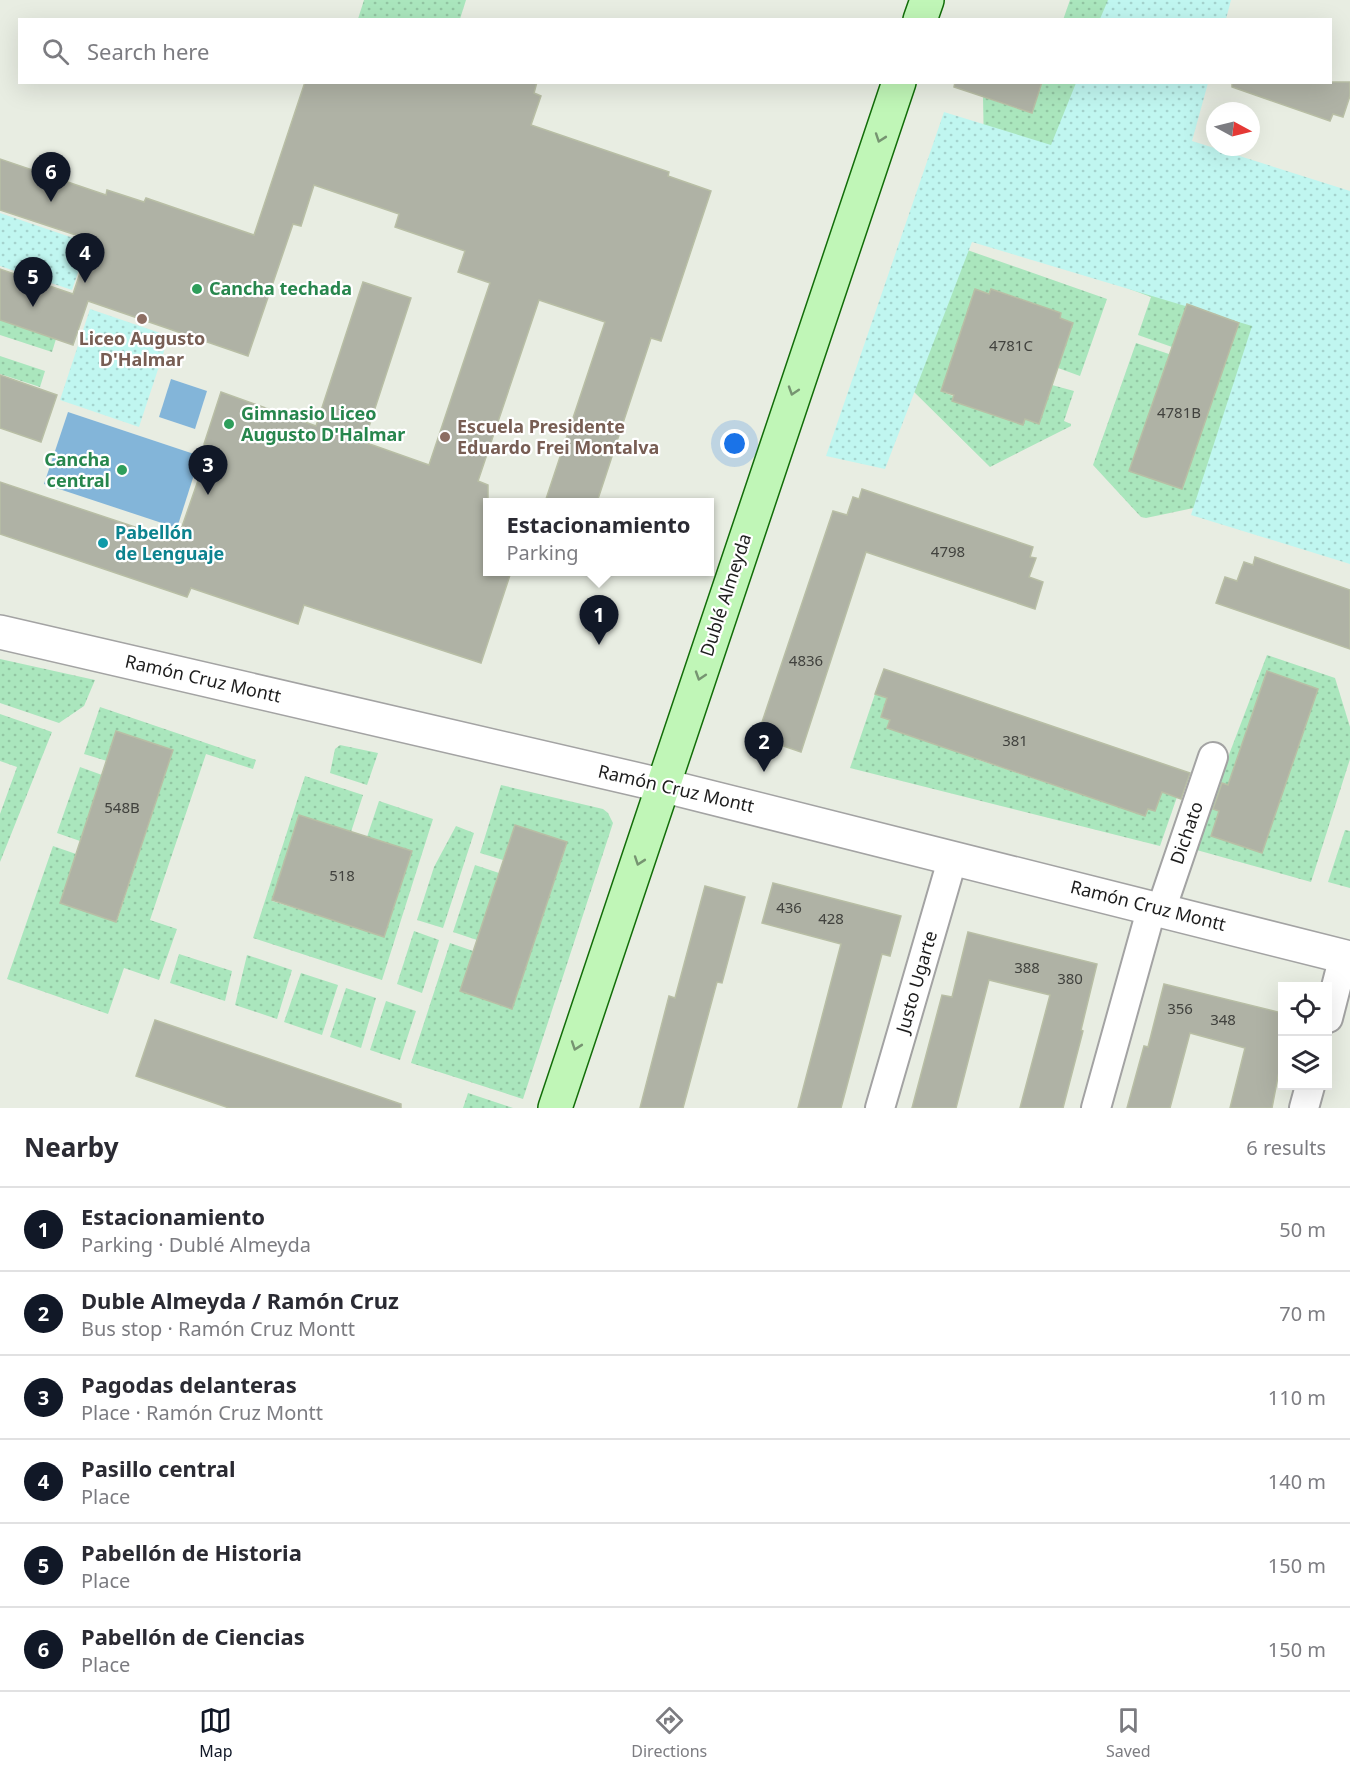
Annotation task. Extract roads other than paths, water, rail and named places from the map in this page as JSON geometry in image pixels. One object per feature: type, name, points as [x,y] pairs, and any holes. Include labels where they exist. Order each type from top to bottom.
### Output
[{"type":"main road","points":[[921,18],[927,0]]},
{"type":"main road","name":"Dublé Almeyda","points":[[555,1108],[665,786],[783,421],[897,84]]},
{"type":"street","name":"Ramón Cruz Montt","points":[[0,632],[665,786],[1347,957]]},
{"type":"street","name":"Dichato","points":[[1096,1108],[1157,908],[1214,756]]},
{"type":"street","name":"Justo Ugarte","points":[[880,1108],[953,857]]},
{"type":"street","points":[[1332,1005],[1347,957]]},
{"type":"street","points":[[1304,1108],[1309,1090]]},
{"type":"place","name":"Pabellón de Ciencias","points":[[51,202]]},
{"type":"place","name":"Pasillo central","points":[[85,283]]},
{"type":"place","name":"Cancha techada","points":[[197,289]]},
{"type":"place","name":"Pabellón de Historia","points":[[33,307]]},
{"type":"place","name":"Liceo Augusto D'Halmar","points":[[142,319]]},
{"type":"place","name":"Gimnasio Liceo Augusto D'Halmar","points":[[229,424]]},
{"type":"place","name":"Escuela Presidente Eduardo Frei Montalva","points":[[445,437]]},
{"type":"place","name":"Cancha central","points":[[122,470]]},
{"type":"place","name":"Pagodas delanteras","points":[[208,495]]},
{"type":"place","name":"Pabellón de Lenguaje","points":[[103,543]]},
{"type":"place","name":"Estacionamiento","points":[[599,645]]},
{"type":"place","name":"Duble Almeyda / Ramón Cruz","points":[[764,772]]}]
